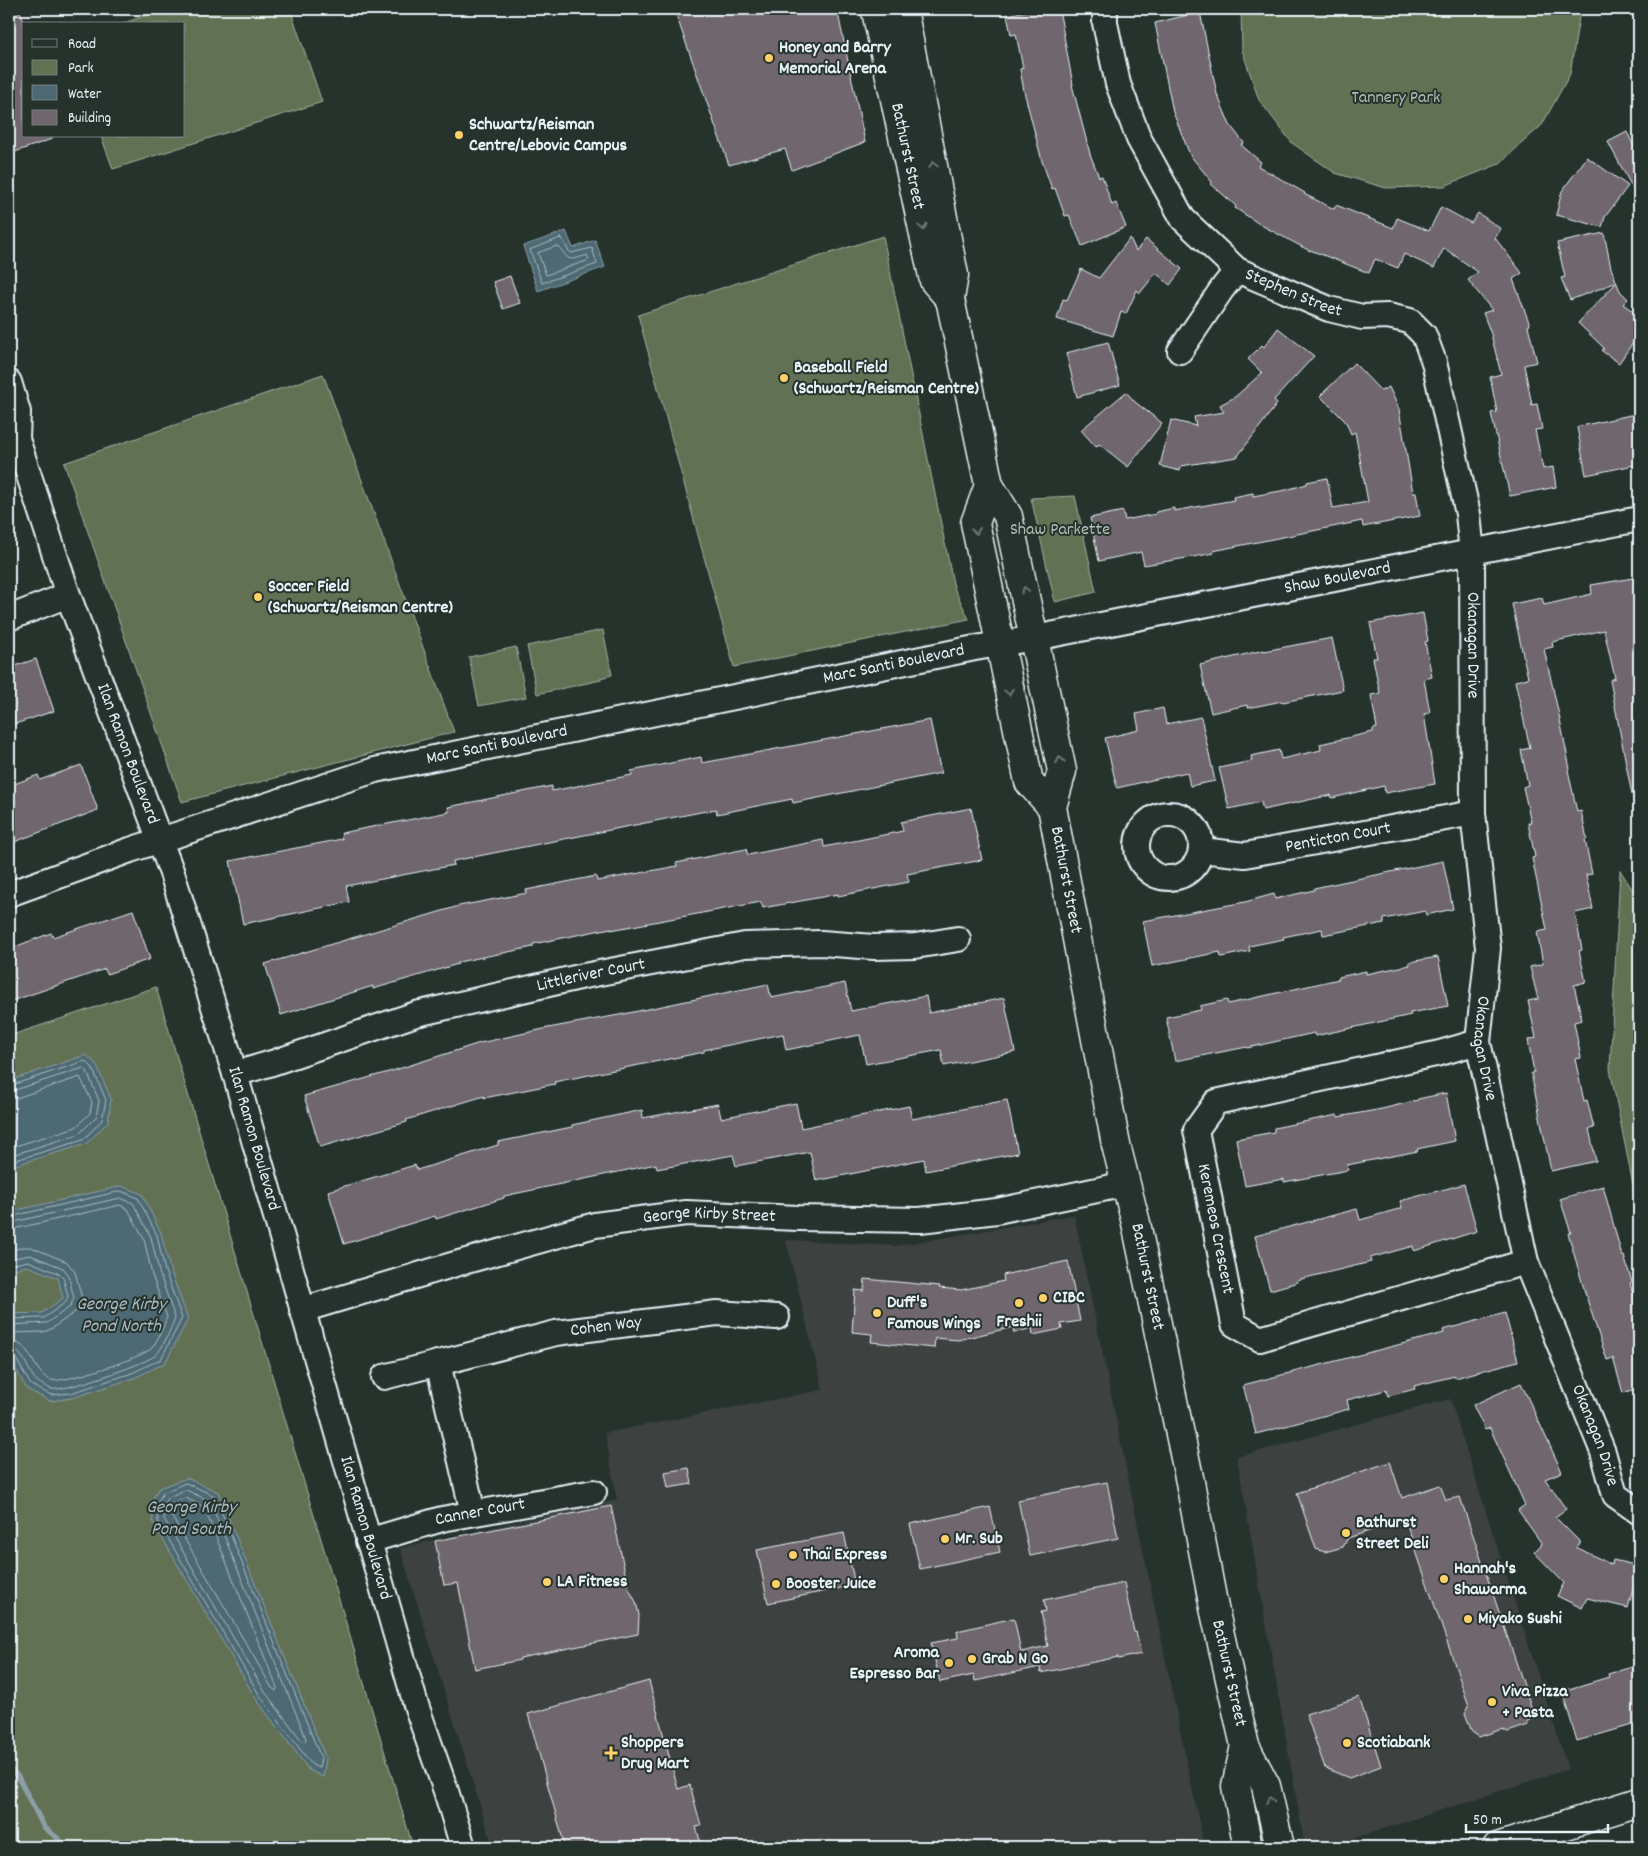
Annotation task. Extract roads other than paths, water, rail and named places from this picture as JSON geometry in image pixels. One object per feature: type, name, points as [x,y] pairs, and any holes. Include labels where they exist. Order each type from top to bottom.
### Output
[{"type":"main road","name":"Bathurst Street","points":[[877,9],[934,281],[950,299]]},
{"type":"main road","name":"Bathurst Street","points":[[903,9],[954,275],[950,299],[989,485],[1008,516],[1062,771],[1052,807],[1116,1146],[1126,1184],[1189,1474],[1214,1608],[1245,1746],[1266,1786],[1280,1847]]},
{"type":"main road","name":"Bathurst Street","points":[[989,485],[975,523],[1029,782],[1052,807]]},
{"type":"main road","name":"Bathurst Street","points":[[1245,1746],[1236,1786],[1248,1847]]},
{"type":"main road","points":[[1496,1847],[1639,1802]]},
{"type":"street","name":"Stephen Street","points":[[1105,9],[1105,23],[1118,84],[1139,139],[1183,219],[1237,270],[1329,309],[1362,317],[1388,316],[1410,321],[1424,335],[1434,362],[1468,514],[1472,553]]},
{"type":"street","points":[[1180,350],[1237,270]]},
{"type":"street","name":"Ilan Ramon Boulevard","points":[[9,382],[18,412],[13,432],[68,595],[148,812],[161,840],[235,1074],[416,1705],[463,1847]]},
{"type":"street","name":"Shaw Boulevard","points":[[999,644],[1639,519]]},
{"type":"street","name":"Okanagan Drive","points":[[1472,553],[1474,813],[1488,948],[1478,1042],[1526,1262],[1603,1452],[1614,1495],[1639,1512]]},
{"type":"street","points":[[9,618],[68,595]]},
{"type":"street","name":"Marc Santi Boulevard","points":[[9,894],[130,850],[375,770],[999,644]]},
{"type":"street","name":"Penticton Court","points":[[1201,850],[1245,855],[1474,813]]},
{"type":"street","name":"Littleriver Court","points":[[235,1074],[272,1064],[416,1014],[584,976],[746,945],[821,942],[874,947],[915,946],[958,939]]},
{"type":"street","name":"Keremeos Crescent","points":[[1478,1042],[1440,1053],[1216,1102],[1196,1130],[1234,1324],[1260,1339],[1526,1262]]},
{"type":"street","name":"George Kirby Street","points":[[302,1310],[595,1225],[686,1213],[798,1218],[920,1220],[997,1211],[1126,1184]]},
{"type":"street","name":"Cohen Way","points":[[384,1377],[556,1333],[717,1313],[777,1317]]},
{"type":"street","points":[[438,1364],[473,1513]]},
{"type":"street","name":"Canner Court","points":[[368,1541],[442,1519],[594,1492]]},
{"type":"water","points":[[566,231],[573,248],[595,240],[605,267],[538,291],[523,246]]},
{"type":"water","points":[[86,1055],[96,1064],[111,1099],[108,1122],[86,1144],[9,1167],[9,1081]]},
{"type":"water","name":"George Kirby Pond North","points":[[122,1186],[142,1194],[161,1233],[170,1269],[188,1319],[165,1363],[134,1378],[72,1398],[50,1401],[27,1389],[9,1357],[9,1314],[42,1313],[63,1298],[58,1278],[27,1266],[9,1270],[9,1212]]},
{"type":"water","name":"George Kirby Pond South","points":[[187,1478],[218,1492],[326,1759],[323,1777],[309,1770],[256,1699],[153,1522],[152,1501],[159,1488]]},
{"type":"waterway","points":[[9,1767],[18,1777],[44,1827],[68,1847]]},
{"type":"place","name":"Honey and Barry Memorial Arena","points":[[769,58]]},
{"type":"place","name":"Schwartz/Reisman Centre/Lebovic Campus","points":[[459,135]]},
{"type":"place","name":"Baseball Field (Schwartz/Reisman Centre)","points":[[784,378]]},
{"type":"place","name":"Soccer Field (Schwartz/Reisman Centre)","points":[[258,597]]},
{"type":"place","name":"CIBC","points":[[1043,1298]]},
{"type":"place","name":"Freshii","points":[[1019,1303]]},
{"type":"place","name":"Duff's Famous Wings","points":[[877,1313]]},
{"type":"place","name":"Bathurst Street Deli","points":[[1346,1533]]},
{"type":"place","name":"Mr. Sub","points":[[945,1539]]},
{"type":"place","name":"Thaï Express","points":[[793,1555]]},
{"type":"place","name":"Hannah's Shawarma","points":[[1444,1579]]},
{"type":"place","name":"LA Fitness","points":[[547,1582]]},
{"type":"place","name":"Booster Juice","points":[[776,1584]]},
{"type":"place","name":"Miyako Sushi","points":[[1468,1619]]},
{"type":"place","name":"Grab N Go","points":[[972,1659]]},
{"type":"place","name":"Aroma Espresso Bar","points":[[949,1663]]},
{"type":"place","name":"Viva Pizza + Pasta","points":[[1492,1702]]},
{"type":"place","name":"Scotiabank","points":[[1347,1743]]},
{"type":"place","name":"Shoppers Drug Mart","points":[[611,1753]]},
{"type":"park label","name":"Tannery Park","points":[[1396,98]]},
{"type":"park label","name":"Shaw Parkette","points":[[1060,530]]}]
